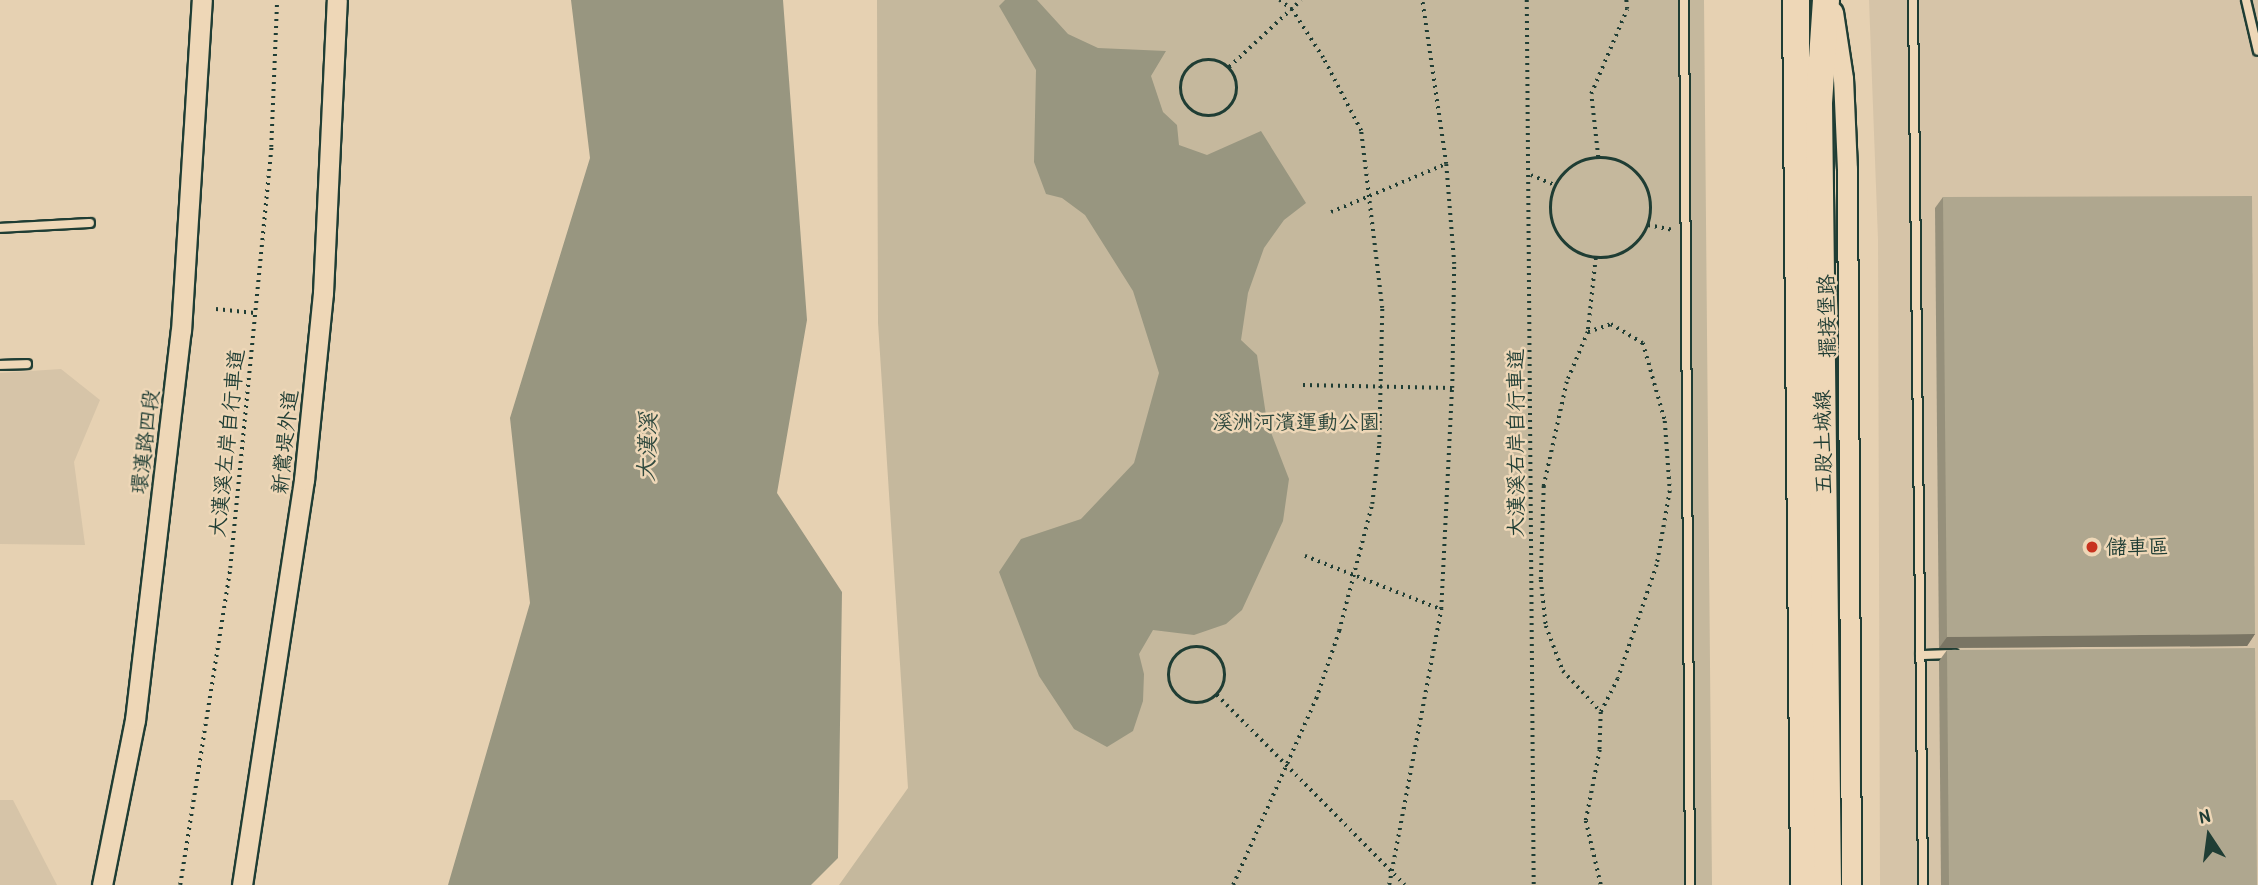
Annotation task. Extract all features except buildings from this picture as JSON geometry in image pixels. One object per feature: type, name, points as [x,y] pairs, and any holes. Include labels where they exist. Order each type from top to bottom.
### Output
[{"type":"highway","name":"五股土城線","points":[[1796,0],[1804,885]]},
{"type":"highway","name":"五股土城線","points":[[1825,0],[1819,104],[1828,885]]},
{"type":"street","name":"環漢路四段","points":[[102,885],[135,719],[181,331],[202,0]]},
{"type":"street","name":"新鶯堤外道","points":[[242,885],[304,480],[323,293],[337,0]]},
{"type":"street","name":"擺接堡路","points":[[1807,0],[1817,885]]},
{"type":"street","name":"擺接堡路","points":[[1831,0],[1843,78],[1847,169],[1851,885]]},
{"type":"lane","points":[[1684,0],[1690,885]]},
{"type":"lane","points":[[1913,0],[1923,885]]},
{"type":"lane","points":[[2246,0],[2258,51]]},
{"type":"lane","points":[[0,228],[90,223]]},
{"type":"lane","points":[[0,365],[27,365]]},
{"type":"lane","points":[[1920,655],[1960,654]]},
{"type":"path","name":"大漢溪左岸自行車道","points":[[180,885],[230,568],[271,147],[277,0]]},
{"type":"path","points":[[1233,885],[1316,699],[1355,576],[1372,504],[1382,387],[1382,308],[1371,196],[1361,131],[1292,10],[1279,0]]},
{"type":"path","points":[[1228,67],[1301,0]]},
{"type":"path","points":[[1389,885],[1441,609],[1452,388],[1454,264],[1446,164],[1422,0]]},
{"type":"path","name":"大漢溪右岸自行車道","points":[[1527,0],[1534,885]]},
{"type":"path","points":[[1598,157],[1591,94],[1627,9],[1626,0]]},
{"type":"path","points":[[1212,60],[1228,67],[1237,84],[1227,109],[1201,115],[1186,104],[1180,87],[1194,63],[1212,60]]},
{"type":"path","points":[[1598,157],[1629,166],[1641,177],[1651,208],[1648,225],[1628,250],[1596,258],[1580,254],[1556,232],[1550,201],[1555,185],[1566,171],[1598,157]]},
{"type":"path","points":[[1331,212],[1446,164]]},
{"type":"path","points":[[1530,175],[1555,185]]},
{"type":"path","points":[[1648,225],[1674,230]]},
{"type":"path","points":[[1596,258],[1588,332],[1567,382],[1553,439],[1544,486],[1542,538],[1546,626],[1563,670],[1601,712]]},
{"type":"path","points":[[216,309],[256,313]]},
{"type":"path","points":[[1588,332],[1611,324],[1643,343],[1665,421],[1670,491],[1657,565],[1618,679],[1601,712],[1600,750],[1586,821],[1601,885]]},
{"type":"path","points":[[1303,385],[1452,388]]},
{"type":"path","points":[[1533,538],[1542,538]]},
{"type":"path","points":[[1305,556],[1441,609]]},
{"type":"path","points":[[1199,647],[1222,660],[1226,678],[1217,695],[1201,704],[1175,694],[1170,667],[1181,652],[1199,647]]},
{"type":"path","points":[[1217,695],[1391,876],[1405,885]]},
{"type":"shaded area","name":"儲車區","points":[[1869,0],[2258,0],[2258,885],[1880,885],[1878,240]]},
{"type":"shaded area","points":[[61,369],[100,400],[74,462],[85,545],[0,544],[0,373]]},
{"type":"shaded area","points":[[0,800],[13,800],[57,885],[0,885]]},
{"type":"green space","name":"溪洲河濱運動公園","points":[[877,0],[1704,0],[1712,885],[839,885],[908,788],[878,323]]},
{"type":"water","name":"大漢溪","points":[[571,0],[783,0],[807,320],[777,493],[842,592],[838,858],[811,885],[448,885],[530,603],[510,418],[590,158]]},
{"type":"water","points":[[1005,0],[1037,0],[1068,34],[1098,48],[1166,51],[1151,76],[1163,112],[1177,125],[1179,145],[1207,155],[1261,131],[1306,203],[1284,220],[1264,248],[1248,293],[1241,340],[1257,355],[1267,422],[1289,479],[1283,521],[1242,610],[1226,624],[1194,635],[1153,630],[1139,654],[1144,674],[1143,701],[1133,731],[1107,747],[1074,729],[1039,676],[999,572],[1021,539],[1081,519],[1134,463],[1159,373],[1133,291],[1085,215],[1062,198],[1046,194],[1034,162],[1036,70],[999,6]]},
{"type":"place","name":"儲車區","points":[[2092,547]]}]
